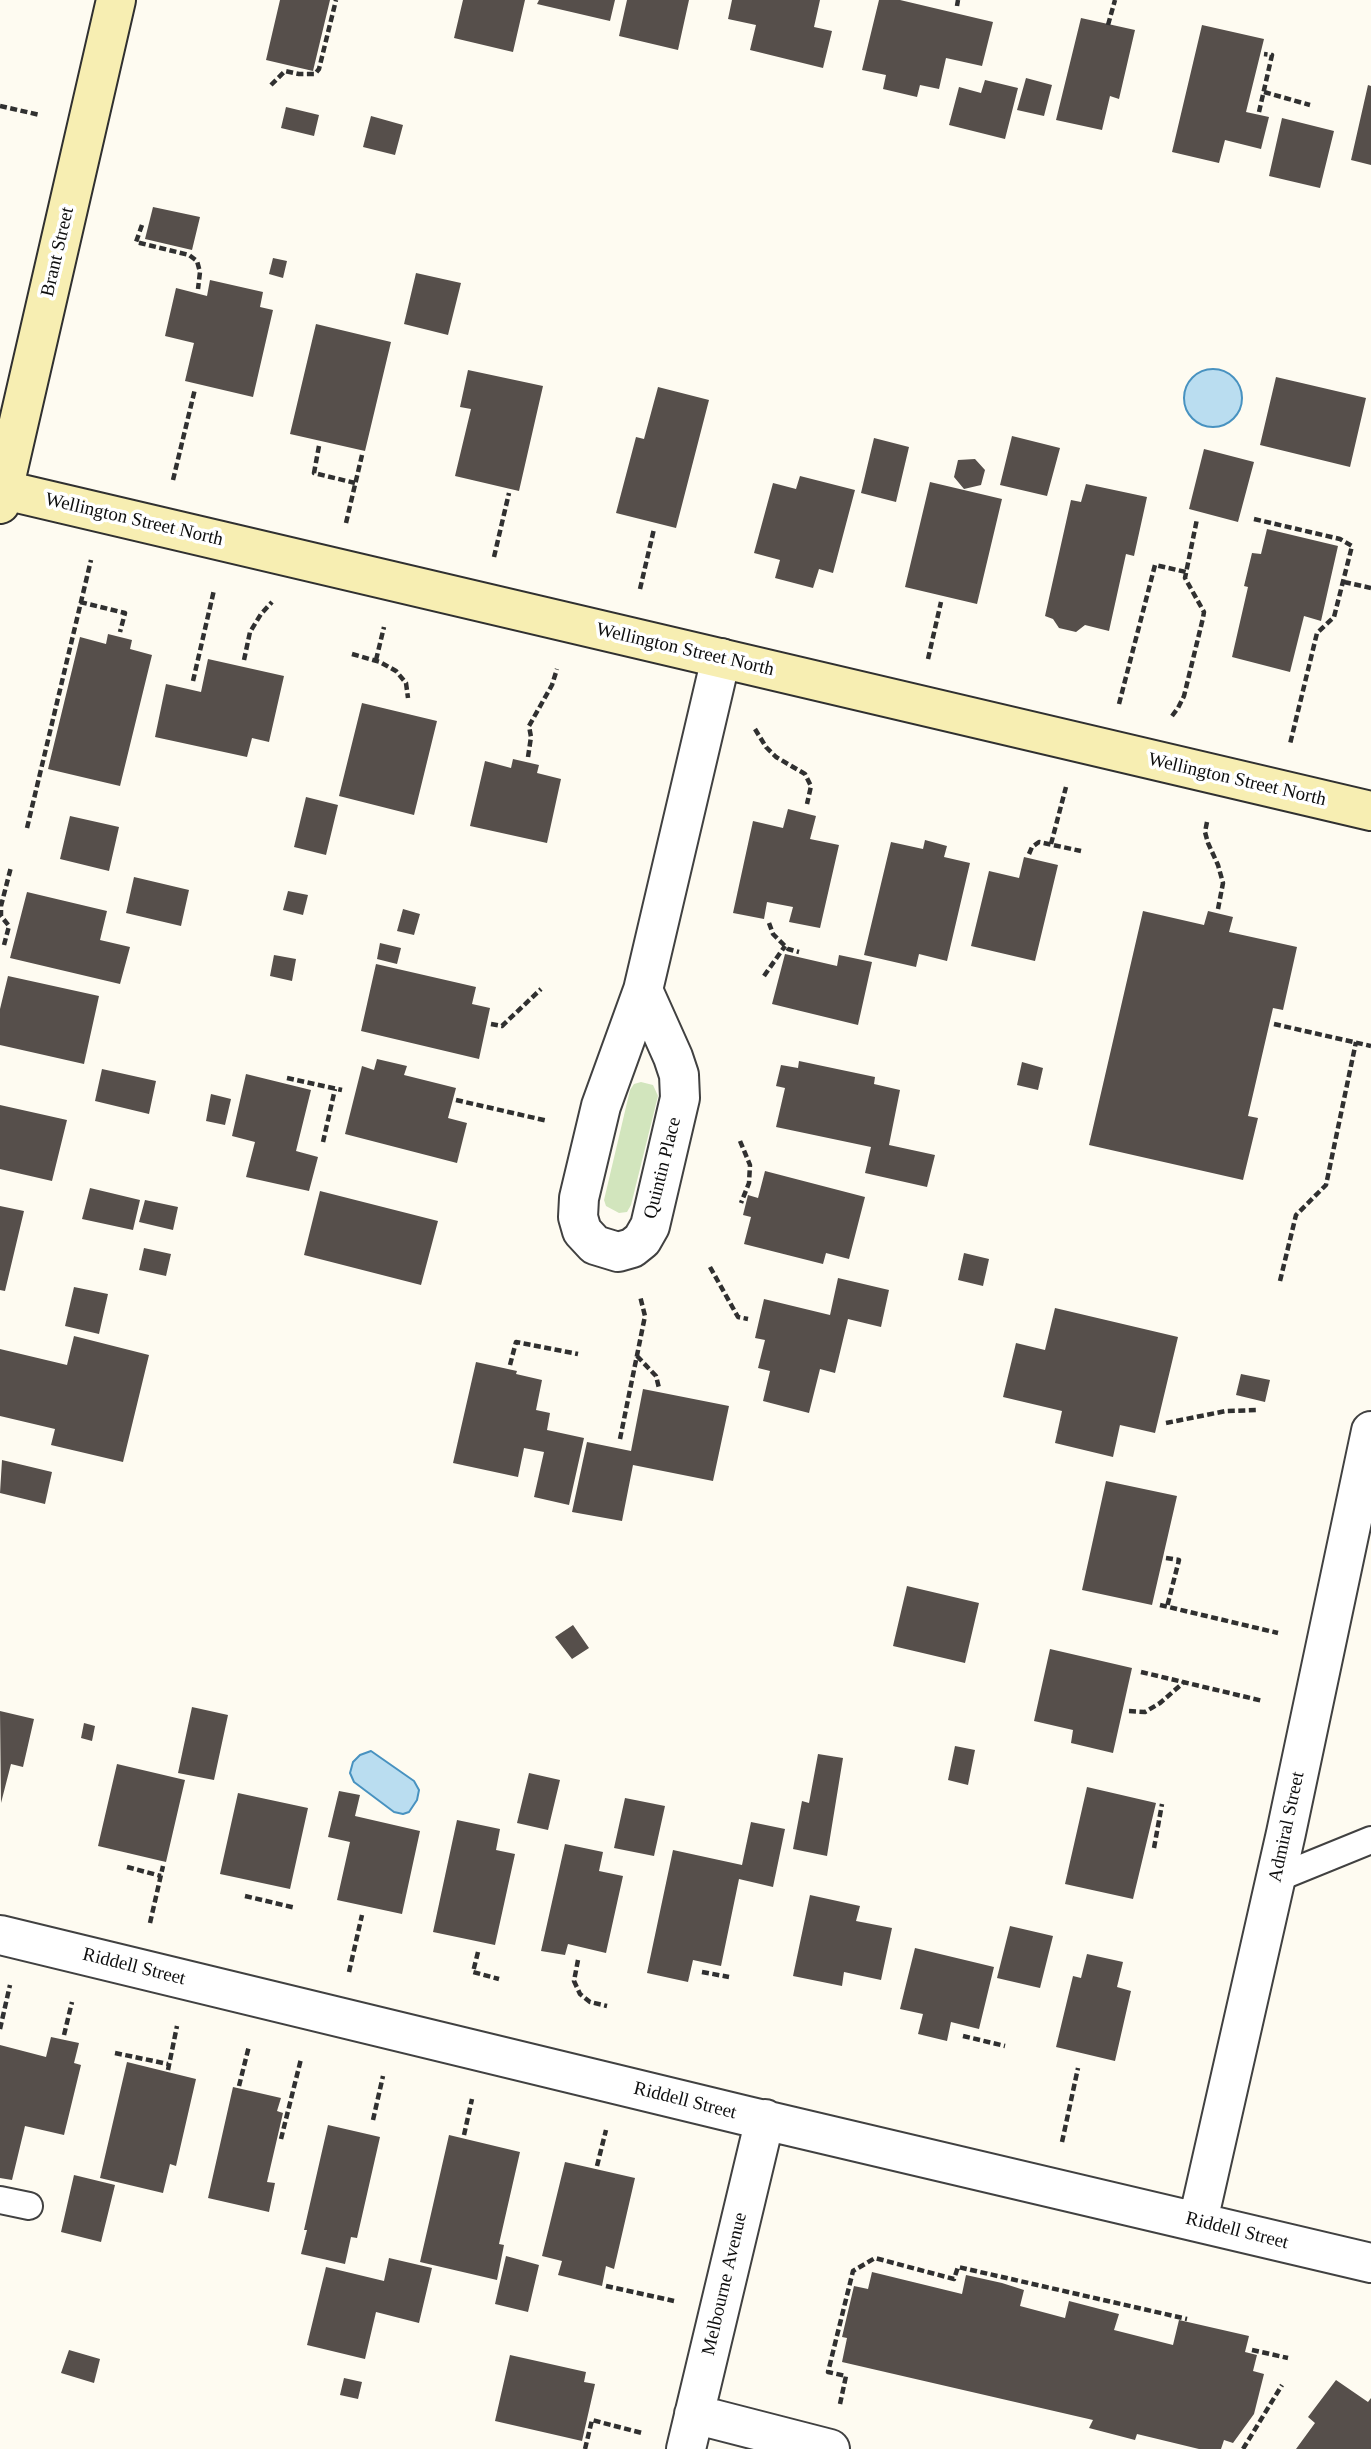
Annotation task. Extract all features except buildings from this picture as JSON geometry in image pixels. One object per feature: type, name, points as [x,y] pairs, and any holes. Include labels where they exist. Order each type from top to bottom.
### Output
[{"type":"main road","name":"Brant Street","points":[[1,494],[116,0]]},
{"type":"main road","name":"Wellington Street North","points":[[1,494],[721,658],[1371,811]]},
{"type":"street","name":"Quintin Place","points":[[643,990],[673,1057],[679,1075],[680,1098],[650,1226],[642,1240],[632,1248],[618,1252],[595,1245],[582,1231],[578,1217],[579,1198],[601,1106],[643,990],[721,658]]},
{"type":"street","name":"Admiral Street","points":[[1198,2221],[1364,1501],[1371,1431]]},
{"type":"street","name":"Riddell Street","points":[[0,1935],[1371,2263]]},
{"type":"street","name":"Melbourne Avenue","points":[[678,2433],[765,2119]]},
{"type":"street","points":[[678,2433],[830,2449]]},
{"type":"lane","points":[[1275,1879],[1371,1840]]},
{"type":"lane","points":[[0,2200],[29,2206]]},
{"type":"path","points":[[271,85],[285,71],[314,74],[319,69],[336,0]]},
{"type":"path","points":[[1108,25],[1115,0]]},
{"type":"path","points":[[1259,112],[1272,55],[1264,54]]},
{"type":"path","points":[[1264,92],[1310,104]]},
{"type":"path","points":[[0,106],[40,116]]},
{"type":"path","points":[[142,225],[136,242],[189,255],[197,261],[200,272],[198,289]]},
{"type":"path","points":[[171,488],[195,389]]},
{"type":"path","points":[[319,446],[314,473],[355,482]]},
{"type":"path","points":[[345,529],[362,455]]},
{"type":"path","points":[[493,562],[509,493]]},
{"type":"path","points":[[1166,722],[1184,696],[1203,618],[1203,612],[1186,583],[1197,519]]},
{"type":"path","points":[[1254,519],[1340,539],[1352,546],[1334,617],[1318,633],[1289,752]]},
{"type":"path","points":[[638,596],[654,529]]},
{"type":"path","points":[[26,828],[92,555]]},
{"type":"path","points":[[1118,711],[1155,565],[1186,572]]},
{"type":"path","points":[[1344,582],[1371,588]]},
{"type":"path","points":[[193,681],[215,586]]},
{"type":"path","points":[[244,660],[250,632],[261,614],[277,597]]},
{"type":"path","points":[[927,666],[941,602]]},
{"type":"path","points":[[80,603],[125,613],[120,632]]},
{"type":"path","points":[[376,660],[384,626]]},
{"type":"path","points":[[352,654],[376,660],[396,671],[406,683],[408,698]]},
{"type":"path","points":[[528,758],[531,737],[528,726],[552,685],[558,665]]},
{"type":"path","points":[[752,726],[776,757],[805,774],[811,786],[807,804]]},
{"type":"path","points":[[1051,844],[1069,775]]},
{"type":"path","points":[[1207,820],[1205,832],[1223,883],[1217,909]]},
{"type":"path","points":[[1029,854],[1032,846],[1039,842],[1081,851]]},
{"type":"path","points":[[4,945],[9,926],[1,916],[1,906],[11,867]]},
{"type":"path","points":[[769,923],[773,934],[785,946],[799,953]]},
{"type":"path","points":[[764,976],[785,946]]},
{"type":"path","points":[[491,1024],[502,1026],[541,989]]},
{"type":"path","points":[[1274,1024],[1371,1046]]},
{"type":"path","points":[[1280,1281],[1296,1215],[1326,1185],[1356,1042]]},
{"type":"path","points":[[287,1078],[342,1090]]},
{"type":"path","points":[[323,1142],[335,1089]]},
{"type":"path","points":[[456,1100],[556,1123]]},
{"type":"path","points":[[740,1141],[750,1165],[749,1184],[741,1203]]},
{"type":"path","points":[[710,1267],[738,1317],[748,1319]]},
{"type":"path","points":[[620,1439],[645,1316],[638,1284]]},
{"type":"path","points":[[510,1365],[516,1342],[578,1354]]},
{"type":"path","points":[[637,1356],[656,1376],[659,1388]]},
{"type":"path","points":[[1166,1423],[1226,1411],[1259,1410]]},
{"type":"path","points":[[1166,1558],[1179,1560],[1167,1607]]},
{"type":"path","points":[[1160,1605],[1278,1633]]},
{"type":"path","points":[[1141,1672],[1263,1701]]},
{"type":"path","points":[[1129,1711],[1145,1712],[1183,1683]]},
{"type":"path","points":[[1154,1848],[1162,1804]]},
{"type":"path","points":[[149,1930],[163,1866]]},
{"type":"path","points":[[127,1867],[160,1876]]},
{"type":"path","points":[[245,1896],[296,1908]]},
{"type":"path","points":[[347,1977],[362,1915]]},
{"type":"path","points":[[478,1952],[473,1972],[499,1979]]},
{"type":"path","points":[[578,1960],[574,1981],[580,1994],[590,2002],[607,2006]]},
{"type":"path","points":[[702,1972],[729,1977]]},
{"type":"path","points":[[0,2029],[12,1977]]},
{"type":"path","points":[[64,2035],[74,1992]]},
{"type":"path","points":[[115,2053],[168,2067],[180,2016]]},
{"type":"path","points":[[239,2086],[251,2034]]},
{"type":"path","points":[[963,2036],[1005,2046]]},
{"type":"path","points":[[281,2139],[304,2046]]},
{"type":"path","points":[[373,2120],[385,2066]]},
{"type":"path","points":[[1062,2145],[1078,2068]]},
{"type":"path","points":[[464,2135],[474,2087]]},
{"type":"path","points":[[597,2166],[608,2119]]},
{"type":"path","points":[[830,2449],[846,2376],[828,2372],[853,2271],[875,2258],[954,2279],[958,2267],[1187,2319]]},
{"type":"path","points":[[606,2286],[684,2303]]},
{"type":"path","points":[[1252,2350],[1288,2358]]},
{"type":"path","points":[[1243,2449],[1282,2385]]},
{"type":"path","points":[[586,2449],[592,2420],[678,2433]]},
{"type":"green space","points":[[641,1082],[653,1085],[658,1096],[631,1205],[627,1212],[619,1213],[606,1206],[604,1200],[630,1090],[634,1084]]},
{"type":"water","points":[[1207,369],[1219,369],[1234,377],[1242,392],[1242,404],[1234,419],[1219,427],[1207,427],[1192,419],[1184,404],[1184,392],[1192,377]]},
{"type":"water","points":[[371,1751],[414,1781],[419,1790],[417,1800],[409,1812],[394,1812],[354,1782],[350,1773],[353,1762],[360,1755]]}]
